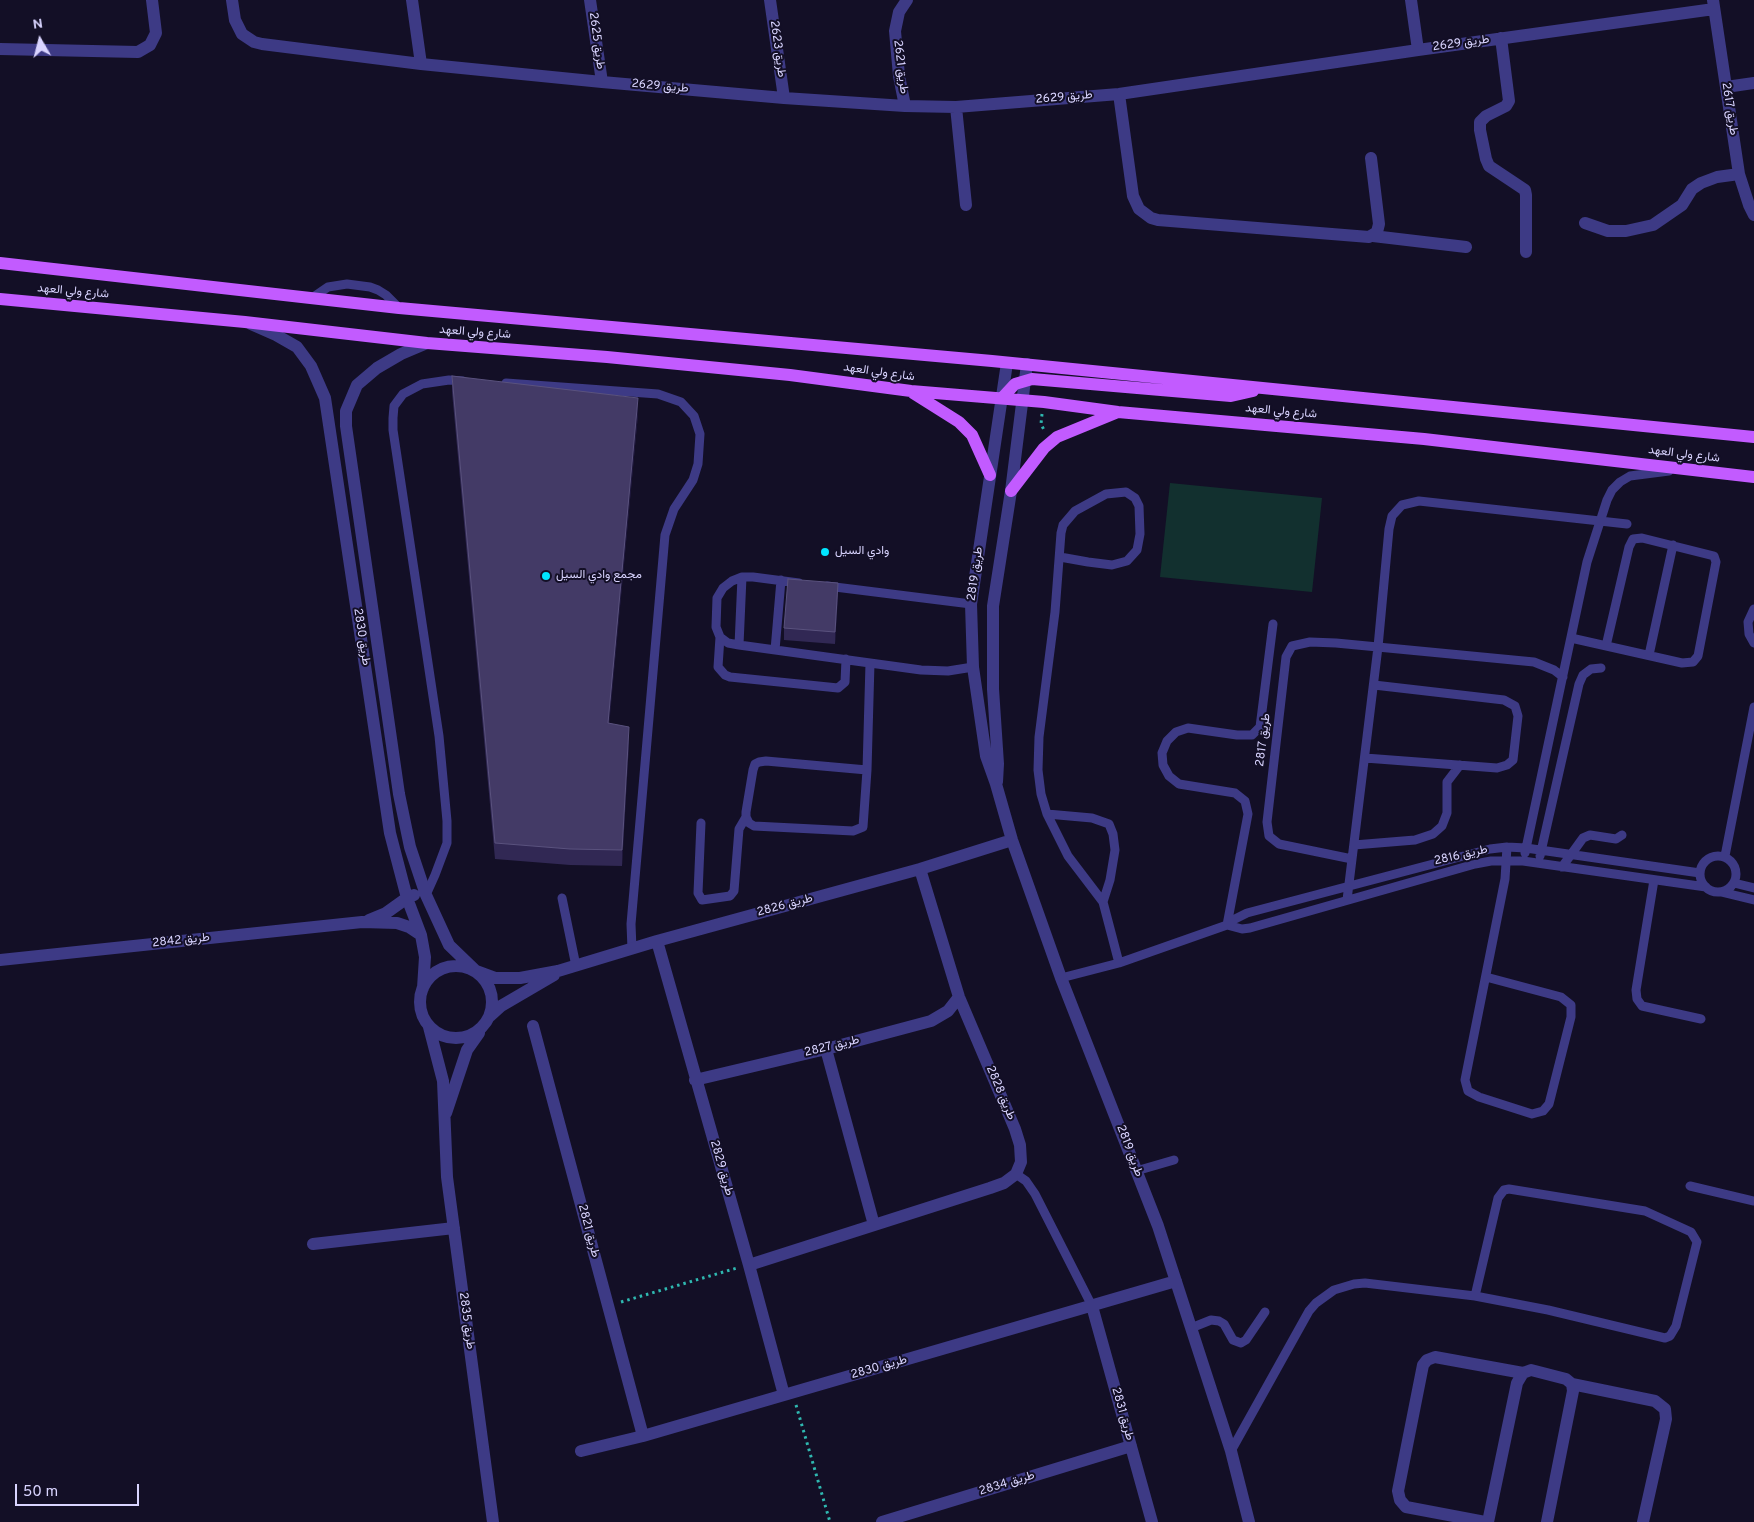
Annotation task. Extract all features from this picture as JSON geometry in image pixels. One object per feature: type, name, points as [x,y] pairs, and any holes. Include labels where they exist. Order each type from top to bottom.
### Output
[{"type":"main road","name":"شارع ولي العهد","points":[[0,263],[398,308],[1007,362],[1257,389],[1754,437]]},
{"type":"main road","name":"شارع ولي العهد","points":[[0,299],[245,322],[427,343],[607,357],[780,374],[911,392],[1002,398],[1118,412],[1424,439],[1754,477]]},
{"type":"main road","points":[[1002,398],[1016,384],[1024,380],[1041,379],[1231,396],[1257,389]]},
{"type":"main road","points":[[911,392],[959,422],[972,436],[990,475]]},
{"type":"main road","points":[[1011,491],[1044,448],[1057,437],[1118,412]]},
{"type":"street","points":[[0,50],[138,52],[150,45],[156,33],[152,0]]},
{"type":"street","name":"طريق 2629","points":[[232,0],[238,28],[242,34],[254,42],[421,64],[602,82],[784,98],[905,106],[956,107],[1119,94],[1714,5]]},
{"type":"street","points":[[412,0],[421,64]]},
{"type":"street","name":"طريق 2625","points":[[590,0],[602,82]]},
{"type":"street","name":"طريق 2623","points":[[770,0],[784,98]]},
{"type":"street","name":"طريق 2621","points":[[905,106],[899,76],[895,32],[899,12],[907,0]]},
{"type":"street","points":[[1411,0],[1418,50]]},
{"type":"street","name":"طريق 2617","points":[[1714,5],[1739,174],[1748,205],[1754,215]]},
{"type":"street","points":[[1501,38],[1508,101],[1506,106],[1486,116],[1480,122],[1480,130],[1489,166],[1524,190],[1526,195],[1526,252]]},
{"type":"street","points":[[1726,87],[1754,83]]},
{"type":"street","points":[[1119,94],[1133,196],[1139,209],[1151,218],[1365,238],[1374,236],[1466,247]]},
{"type":"street","points":[[956,107],[966,205]]},
{"type":"street","points":[[1371,158],[1379,224],[1379,228],[1374,236]]},
{"type":"street","points":[[1585,223],[1608,231],[1626,231],[1653,224],[1682,205],[1692,189],[1701,183],[1717,177],[1739,174]]},
{"type":"street","name":"طريق 2830","points":[[245,322],[276,335],[297,348],[312,366],[325,398],[390,833],[407,898],[421,935],[425,957],[423,988]]},
{"type":"street","name":"طريق 2830","points":[[427,343],[401,354],[370,374],[357,385],[346,411],[346,426],[399,794],[410,846],[426,895],[449,946],[476,971]]},
{"type":"street","name":"طريق 2819","points":[[1007,362],[971,604],[973,667],[986,756],[1012,840],[1061,978],[1158,1226],[1231,1451],[1250,1522]]},
{"type":"street","name":"طريق 2819","points":[[996,784],[998,764],[993,702],[993,606],[1011,491],[1027,364]]},
{"type":"street","points":[[971,604],[993,606]]},
{"type":"street","points":[[973,667],[993,661]]},
{"type":"street","name":"طريق 2826","points":[[476,971],[495,978],[520,978],[558,971],[920,869],[1012,840]]},
{"type":"street","name":"طريق 2828","points":[[920,869],[959,997],[1015,1129],[1020,1145],[1021,1162],[1016,1174]]},
{"type":"street","points":[[407,898],[420,894],[426,895]]},
{"type":"street","name":"طريق 2842","points":[[362,922],[386,914],[407,898]]},
{"type":"street","name":"طريق 2842","points":[[0,960],[362,922],[397,923],[409,927],[421,935]]},
{"type":"street","name":"طريق 2829","points":[[657,942],[749,1264],[789,1394]]},
{"type":"street","points":[[456,966],[476,971],[484,978],[491,991],[493,1006],[487,1021],[472,1035],[457,1039],[447,1038],[429,1027],[420,1008],[420,998],[428,979],[436,972],[456,966]]},
{"type":"street","name":"طريق 2826","points":[[487,1021],[501,1006],[550,978],[558,971]]},
{"type":"street","name":"طريق 2827","points":[[696,1080],[931,1020],[948,1011],[959,997]]},
{"type":"street","name":"طريق 2835","points":[[444,1120],[467,1050],[487,1021]]},
{"type":"street","name":"طريق 2821","points":[[533,1026],[643,1436]]},
{"type":"street","name":"طريق 2835","points":[[429,1027],[443,1081],[447,1177],[492,1522]]},
{"type":"street","points":[[826,1048],[874,1225]]},
{"type":"street","points":[[749,1264],[990,1188],[1004,1183],[1016,1174]]},
{"type":"street","points":[[313,1244],[454,1228]]},
{"type":"street","name":"طريق 2830","points":[[581,1450],[643,1436],[1176,1281]]},
{"type":"street","name":"طريق 2831","points":[[1092,1306],[1152,1522]]},
{"type":"street","points":[[1523,1372],[1517,1382],[1486,1522],[1406,1507],[1400,1500],[1398,1491],[1423,1365],[1427,1360],[1435,1358],[1523,1372],[1531,1370],[1566,1379],[1572,1384],[1655,1402],[1665,1409],[1666,1419],[1643,1522]]},
{"type":"street","points":[[1547,1522],[1573,1391],[1572,1384]]},
{"type":"street","name":"طريق 2834","points":[[882,1522],[1131,1446]]},
{"type":"lane","points":[[312,298],[328,287],[347,284],[378,290],[386,295],[398,308]]},
{"type":"lane","points":[[426,895],[447,843],[447,821],[439,736],[392,430],[394,406],[403,394],[422,384],[449,380],[477,382]]},
{"type":"lane","points":[[495,383],[658,394],[681,402],[694,416],[700,434],[698,464],[693,480],[674,509],[666,534],[631,924],[632,949]]},
{"type":"lane","points":[[1523,861],[1587,562],[1609,495],[1620,482],[1630,476],[1685,469]]},
{"type":"lane","points":[[1060,557],[1112,564],[1127,561],[1137,550],[1140,534],[1138,506],[1135,498],[1126,492],[1106,494],[1075,511],[1063,525],[1060,557],[1055,612],[1039,737],[1038,770],[1046,814],[1068,856],[1103,902],[1119,963]]},
{"type":"lane","points":[[1347,900],[1374,685],[1388,529],[1392,516],[1402,504],[1419,501],[1627,524]]},
{"type":"lane","points":[[1571,638],[1606,646],[1649,655],[1682,663],[1693,662],[1698,656],[1716,562],[1714,556],[1642,538],[1633,539],[1629,547],[1606,646]]},
{"type":"lane","points":[[1649,655],[1673,545]]},
{"type":"lane","points":[[971,604],[781,580],[742,577],[732,581],[723,588],[718,598],[716,627],[720,636],[728,643],[739,645],[935,671],[973,667]]},
{"type":"lane","points":[[739,645],[742,577]]},
{"type":"lane","points":[[775,650],[781,580]]},
{"type":"lane","points":[[1754,609],[1748,622],[1749,634],[1754,643]]},
{"type":"lane","points":[[1227,925],[1248,814],[1245,801],[1235,793],[1179,784],[1168,776],[1163,765],[1162,752],[1167,741],[1176,732],[1188,728],[1236,735],[1252,735],[1260,727],[1273,624]]},
{"type":"lane","points":[[720,636],[718,667],[725,675],[730,677],[838,688],[845,682],[846,659]]},
{"type":"lane","name":"طريق 2817","points":[[1352,859],[1279,844],[1269,836],[1267,822],[1286,658],[1292,646],[1310,642],[1378,647]]},
{"type":"lane","points":[[1378,647],[1534,662],[1549,668],[1562,677]]},
{"type":"lane","points":[[867,770],[766,761],[759,762],[755,764],[753,770],[746,817],[749,823],[754,826],[858,830],[863,827],[867,770],[870,663]]},
{"type":"lane","points":[[1539,863],[1579,684],[1582,675],[1591,669],[1601,668]]},
{"type":"lane","points":[[1365,758],[1497,768],[1507,765],[1513,760],[1518,716],[1515,706],[1504,700],[1374,685]]},
{"type":"lane","points":[[1725,856],[1754,707]]},
{"type":"lane","points":[[1354,845],[1415,840],[1433,834],[1442,826],[1447,813],[1447,782],[1460,765]]},
{"type":"lane","points":[[1046,814],[1092,818],[1109,824],[1113,834],[1115,850],[1110,880],[1103,902]]},
{"type":"lane","points":[[701,822],[698,893],[702,900],[730,896],[734,891],[739,828],[746,817]]},
{"type":"lane","points":[[1562,867],[1586,836],[1595,835],[1616,839],[1622,834]]},
{"type":"lane","points":[[1486,976],[1561,997],[1571,1005],[1571,1017],[1549,1104],[1543,1111],[1532,1114],[1479,1097],[1468,1091],[1465,1080],[1505,879],[1507,846]]},
{"type":"lane","name":"طريق 2816","points":[[1061,978],[1119,963],[1227,925],[1247,913],[1490,848],[1507,846],[1526,848],[1700,873]]},
{"type":"lane","points":[[1721,892],[1728,889],[1734,883],[1737,876],[1736,868],[1732,860],[1725,856],[1716,855],[1708,858],[1702,865],[1701,881],[1706,887],[1713,891],[1754,900]]},
{"type":"lane","name":"طريق 2816","points":[[1227,925],[1242,929],[1250,928],[1475,864],[1506,860],[1706,887]]},
{"type":"lane","points":[[1654,880],[1636,990],[1637,999],[1642,1006],[1701,1019]]},
{"type":"lane","points":[[1734,883],[1754,888]]},
{"type":"lane","points":[[562,898],[576,966]]},
{"type":"lane","points":[[1136,1171],[1174,1160]]},
{"type":"lane","points":[[1016,1174],[1026,1181],[1035,1194],[1092,1306]]},
{"type":"lane","points":[[1690,1186],[1754,1201]]},
{"type":"lane","points":[[1231,1451],[1309,1311],[1324,1296],[1344,1286],[1365,1283],[1475,1296],[1548,1310],[1665,1338],[1670,1336],[1676,1326],[1697,1242],[1691,1232],[1645,1211],[1509,1189],[1504,1190],[1498,1198],[1475,1296]]},
{"type":"lane","points":[[1191,1328],[1211,1320],[1219,1321],[1224,1324],[1233,1340],[1241,1343],[1246,1340],[1266,1312]]},
{"type":"path","points":[[608,1305],[749,1264]]},
{"type":"path","points":[[789,1394],[830,1522]]},
{"type":"green space","points":[[1170,483],[1322,498],[1312,592],[1160,577]]},
{"type":"building","name":"مجمع وادي السيل","points":[[452,376],[638,398],[608,723],[629,727],[622,850],[570,849],[495,843]]},
{"type":"building","points":[[788,579],[838,583],[835,632],[784,628]]},
{"type":"place","name":"وادي السيل","points":[[825,552]]},
{"type":"place","name":"مجمع وادي السيل","points":[[546,576]]}]
